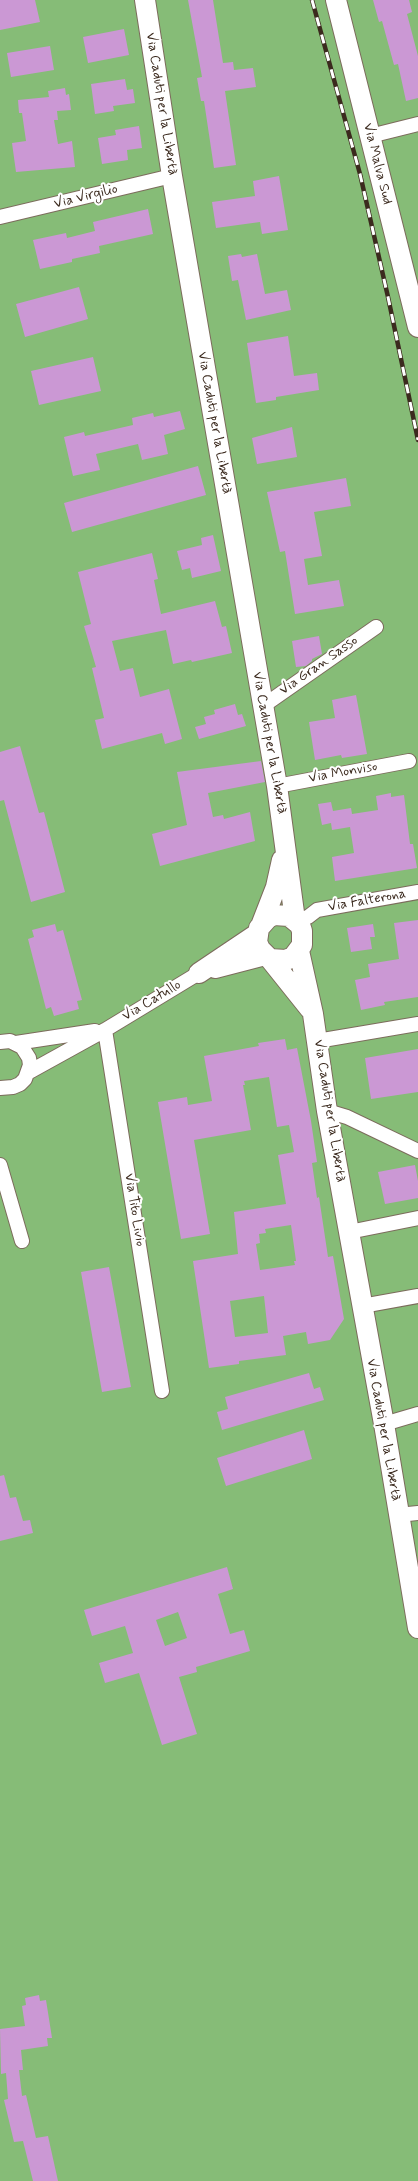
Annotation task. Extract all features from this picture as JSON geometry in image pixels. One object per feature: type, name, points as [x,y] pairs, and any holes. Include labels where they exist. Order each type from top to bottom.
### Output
[{"type":"street","name":"Via Caduti per la Libertà","points":[[145,0],[172,176],[277,786],[295,920]]},
{"type":"street","name":"Via Malva Sud","points":[[336,0],[418,327]]},
{"type":"street","points":[[370,136],[418,124]]},
{"type":"street","name":"Via Virgilio","points":[[0,217],[172,176]]},
{"type":"street","name":"Via Gran Sasso","points":[[263,706],[376,627]]},
{"type":"street","name":"Via Monviso","points":[[277,786],[409,761]]},
{"type":"street","points":[[286,846],[276,886],[259,929],[257,942],[313,1014]]},
{"type":"street","name":"Via Falterona","points":[[295,920],[308,917],[317,910],[418,892]]},
{"type":"street","points":[[274,915],[289,916],[295,920],[302,931],[303,938],[299,951],[286,960],[268,957],[199,972],[259,929],[274,915]]},
{"type":"street","name":"Via Caduti per la Libertà","points":[[299,951],[313,1014],[327,1111],[384,1424],[418,1628]]},
{"type":"street","name":"Via Catullo","points":[[2,1090],[20,1084],[29,1072],[105,1030],[199,972]]},
{"type":"street","points":[[317,1041],[418,1024]]},
{"type":"street","name":"Via Catullo","points":[[5,1040],[105,1030]]},
{"type":"street","name":"Via Tito Livio","points":[[105,1030],[162,1391]]},
{"type":"street","name":"Via Catullo","points":[[5,1040],[26,1052],[29,1058],[29,1072]]},
{"type":"street","points":[[327,1111],[346,1117],[418,1151]]},
{"type":"street","points":[[0,1165],[22,1240]]},
{"type":"street","points":[[350,1232],[418,1218]]},
{"type":"street","points":[[362,1306],[418,1296]]},
{"type":"street","points":[[384,1424],[418,1414]]},
{"type":"street","points":[[398,1515],[418,1513]]},
{"type":"green space","points":[[0,0],[418,0],[418,2181],[0,2181]]},
{"type":"building","points":[[0,0],[35,0],[40,22],[0,30]]},
{"type":"building","points":[[188,0],[213,0],[223,63],[233,62],[234,70],[253,68],[256,87],[225,91],[236,165],[214,168],[204,101],[201,101],[197,78],[202,77]]},
{"type":"building","points":[[373,0],[409,0],[412,12],[407,14],[418,56],[418,98],[406,101],[398,64],[394,65],[382,21],[379,22]]},
{"type":"building","points":[[124,29],[129,55],[88,63],[83,37]]},
{"type":"building","points":[[50,46],[54,70],[11,77],[7,53]]},
{"type":"building","points":[[125,79],[127,90],[133,89],[135,103],[113,106],[114,111],[95,114],[91,84]]},
{"type":"building","points":[[65,88],[66,95],[69,94],[71,110],[57,111],[58,120],[54,120],[58,144],[72,141],[75,167],[16,172],[12,143],[26,141],[22,113],[19,113],[18,100],[49,97],[48,91]]},
{"type":"building","points":[[139,126],[142,148],[127,150],[128,160],[102,164],[98,138],[116,135],[115,130]]},
{"type":"building","points":[[279,176],[288,230],[262,234],[260,222],[216,228],[212,202],[255,196],[253,181]]},
{"type":"building","points":[[148,209],[153,234],[99,246],[100,253],[72,259],[72,262],[40,269],[33,240],[66,233],[67,238],[95,231],[93,222]]},
{"type":"building","points":[[241,254],[242,257],[257,254],[265,294],[287,290],[291,310],[246,320],[238,280],[232,281],[228,256]]},
{"type":"building","points":[[79,287],[88,319],[25,337],[16,304]]},
{"type":"building","points":[[288,336],[294,376],[317,373],[319,390],[276,397],[276,400],[256,403],[247,343]]},
{"type":"building","points":[[93,357],[101,391],[39,405],[31,371]]},
{"type":"building","points":[[180,411],[185,429],[164,435],[168,454],[142,460],[138,444],[96,454],[100,470],[73,476],[64,437],[84,432],[85,436],[133,425],[132,418],[153,413],[154,417]]},
{"type":"building","points":[[292,427],[297,457],[257,464],[252,438]]},
{"type":"building","points":[[198,466],[206,495],[72,532],[64,503]]},
{"type":"building","points":[[346,478],[351,506],[314,512],[322,556],[304,559],[308,585],[339,580],[344,606],[295,614],[285,551],[280,552],[267,492]]},
{"type":"building","points":[[213,535],[221,571],[192,578],[190,568],[182,570],[177,551],[202,545],[201,538]]},
{"type":"building","points":[[152,553],[158,579],[154,580],[161,614],[215,601],[222,627],[226,626],[232,653],[192,662],[191,660],[173,664],[166,630],[112,641],[120,671],[133,668],[140,697],[169,689],[182,739],[165,744],[162,733],[102,749],[95,720],[104,718],[92,668],[96,667],[84,626],[91,624],[78,572]]},
{"type":"building","points":[[319,636],[322,654],[312,659],[312,661],[306,666],[296,667],[292,641]]},
{"type":"building","points":[[356,695],[367,754],[342,758],[341,755],[315,760],[309,722],[335,718],[332,700]]},
{"type":"building","points":[[235,704],[238,715],[242,714],[246,726],[199,739],[195,727],[206,724],[204,717],[215,714],[214,710]]},
{"type":"building","points":[[20,746],[39,813],[44,812],[65,892],[31,902],[4,800],[0,801],[0,752]]},
{"type":"building","points":[[261,761],[265,782],[208,793],[213,817],[223,815],[224,819],[250,812],[255,841],[160,866],[152,834],[187,825],[177,772]]},
{"type":"building","points":[[391,793],[391,797],[404,795],[410,844],[413,844],[417,868],[335,881],[332,857],[354,853],[350,827],[332,830],[331,823],[322,825],[318,804],[331,802],[333,811],[351,808],[352,814],[378,810],[376,796]]},
{"type":"building","points":[[418,920],[418,997],[384,1002],[385,1005],[361,1010],[355,980],[370,977],[368,964],[399,959],[394,923]]},
{"type":"building","points":[[55,924],[57,932],[63,930],[82,1000],[77,1001],[79,1009],[54,1016],[51,1007],[46,1009],[28,939],[34,937],[32,930]]},
{"type":"building","points":[[373,924],[375,937],[370,937],[372,949],[351,952],[347,928]]},
{"type":"building","points":[[285,1039],[287,1050],[297,1048],[317,1162],[312,1163],[317,1198],[319,1197],[328,1257],[333,1256],[344,1319],[330,1340],[308,1344],[306,1332],[283,1336],[286,1355],[239,1361],[239,1364],[209,1368],[193,1261],[238,1254],[234,1212],[286,1204],[278,1155],[294,1152],[289,1125],[277,1127],[269,1077],[244,1081],[245,1085],[243,1085],[251,1130],[194,1140],[210,1234],[181,1239],[158,1102],[187,1097],[188,1105],[212,1101],[204,1056],[259,1046],[258,1043]],"holes":[[[291,1225],[296,1261],[294,1261],[295,1265],[260,1270],[256,1244],[260,1243],[259,1234],[266,1233],[265,1229]],[[264,1296],[268,1333],[235,1337],[230,1301]]]},
{"type":"building","points":[[418,1049],[418,1092],[371,1099],[365,1058]]},
{"type":"building","points":[[415,1165],[418,1181],[418,1198],[385,1204],[378,1172]]},
{"type":"building","points":[[109,1267],[131,1387],[102,1392],[81,1272]]},
{"type":"building","points":[[309,1373],[314,1389],[320,1387],[324,1400],[222,1430],[217,1412],[228,1409],[225,1397]]},
{"type":"building","points":[[304,1430],[312,1459],[226,1486],[217,1458]]},
{"type":"building","points":[[4,1475],[10,1498],[16,1497],[23,1521],[30,1520],[33,1533],[0,1541],[0,1476]]},
{"type":"building","points":[[227,1567],[233,1589],[218,1594],[230,1634],[244,1630],[250,1651],[196,1667],[197,1672],[179,1677],[197,1734],[162,1745],[139,1673],[105,1683],[99,1663],[133,1653],[125,1626],[92,1636],[84,1610]],"holes":[[[178,1612],[187,1638],[165,1646],[156,1620]]]},
{"type":"building","points":[[39,1995],[40,2001],[46,2000],[52,2038],[47,2038],[48,2046],[21,2050],[23,2070],[19,2070],[22,2096],[26,2095],[36,2138],[48,2136],[58,2181],[33,2181],[23,2141],[14,2142],[4,2100],[8,2099],[6,2073],[1,2074],[0,2029],[25,2026],[22,2006],[26,2005],[25,1998]]},
{"type":"railway","points":[[312,0],[360,174],[418,440]]}]
